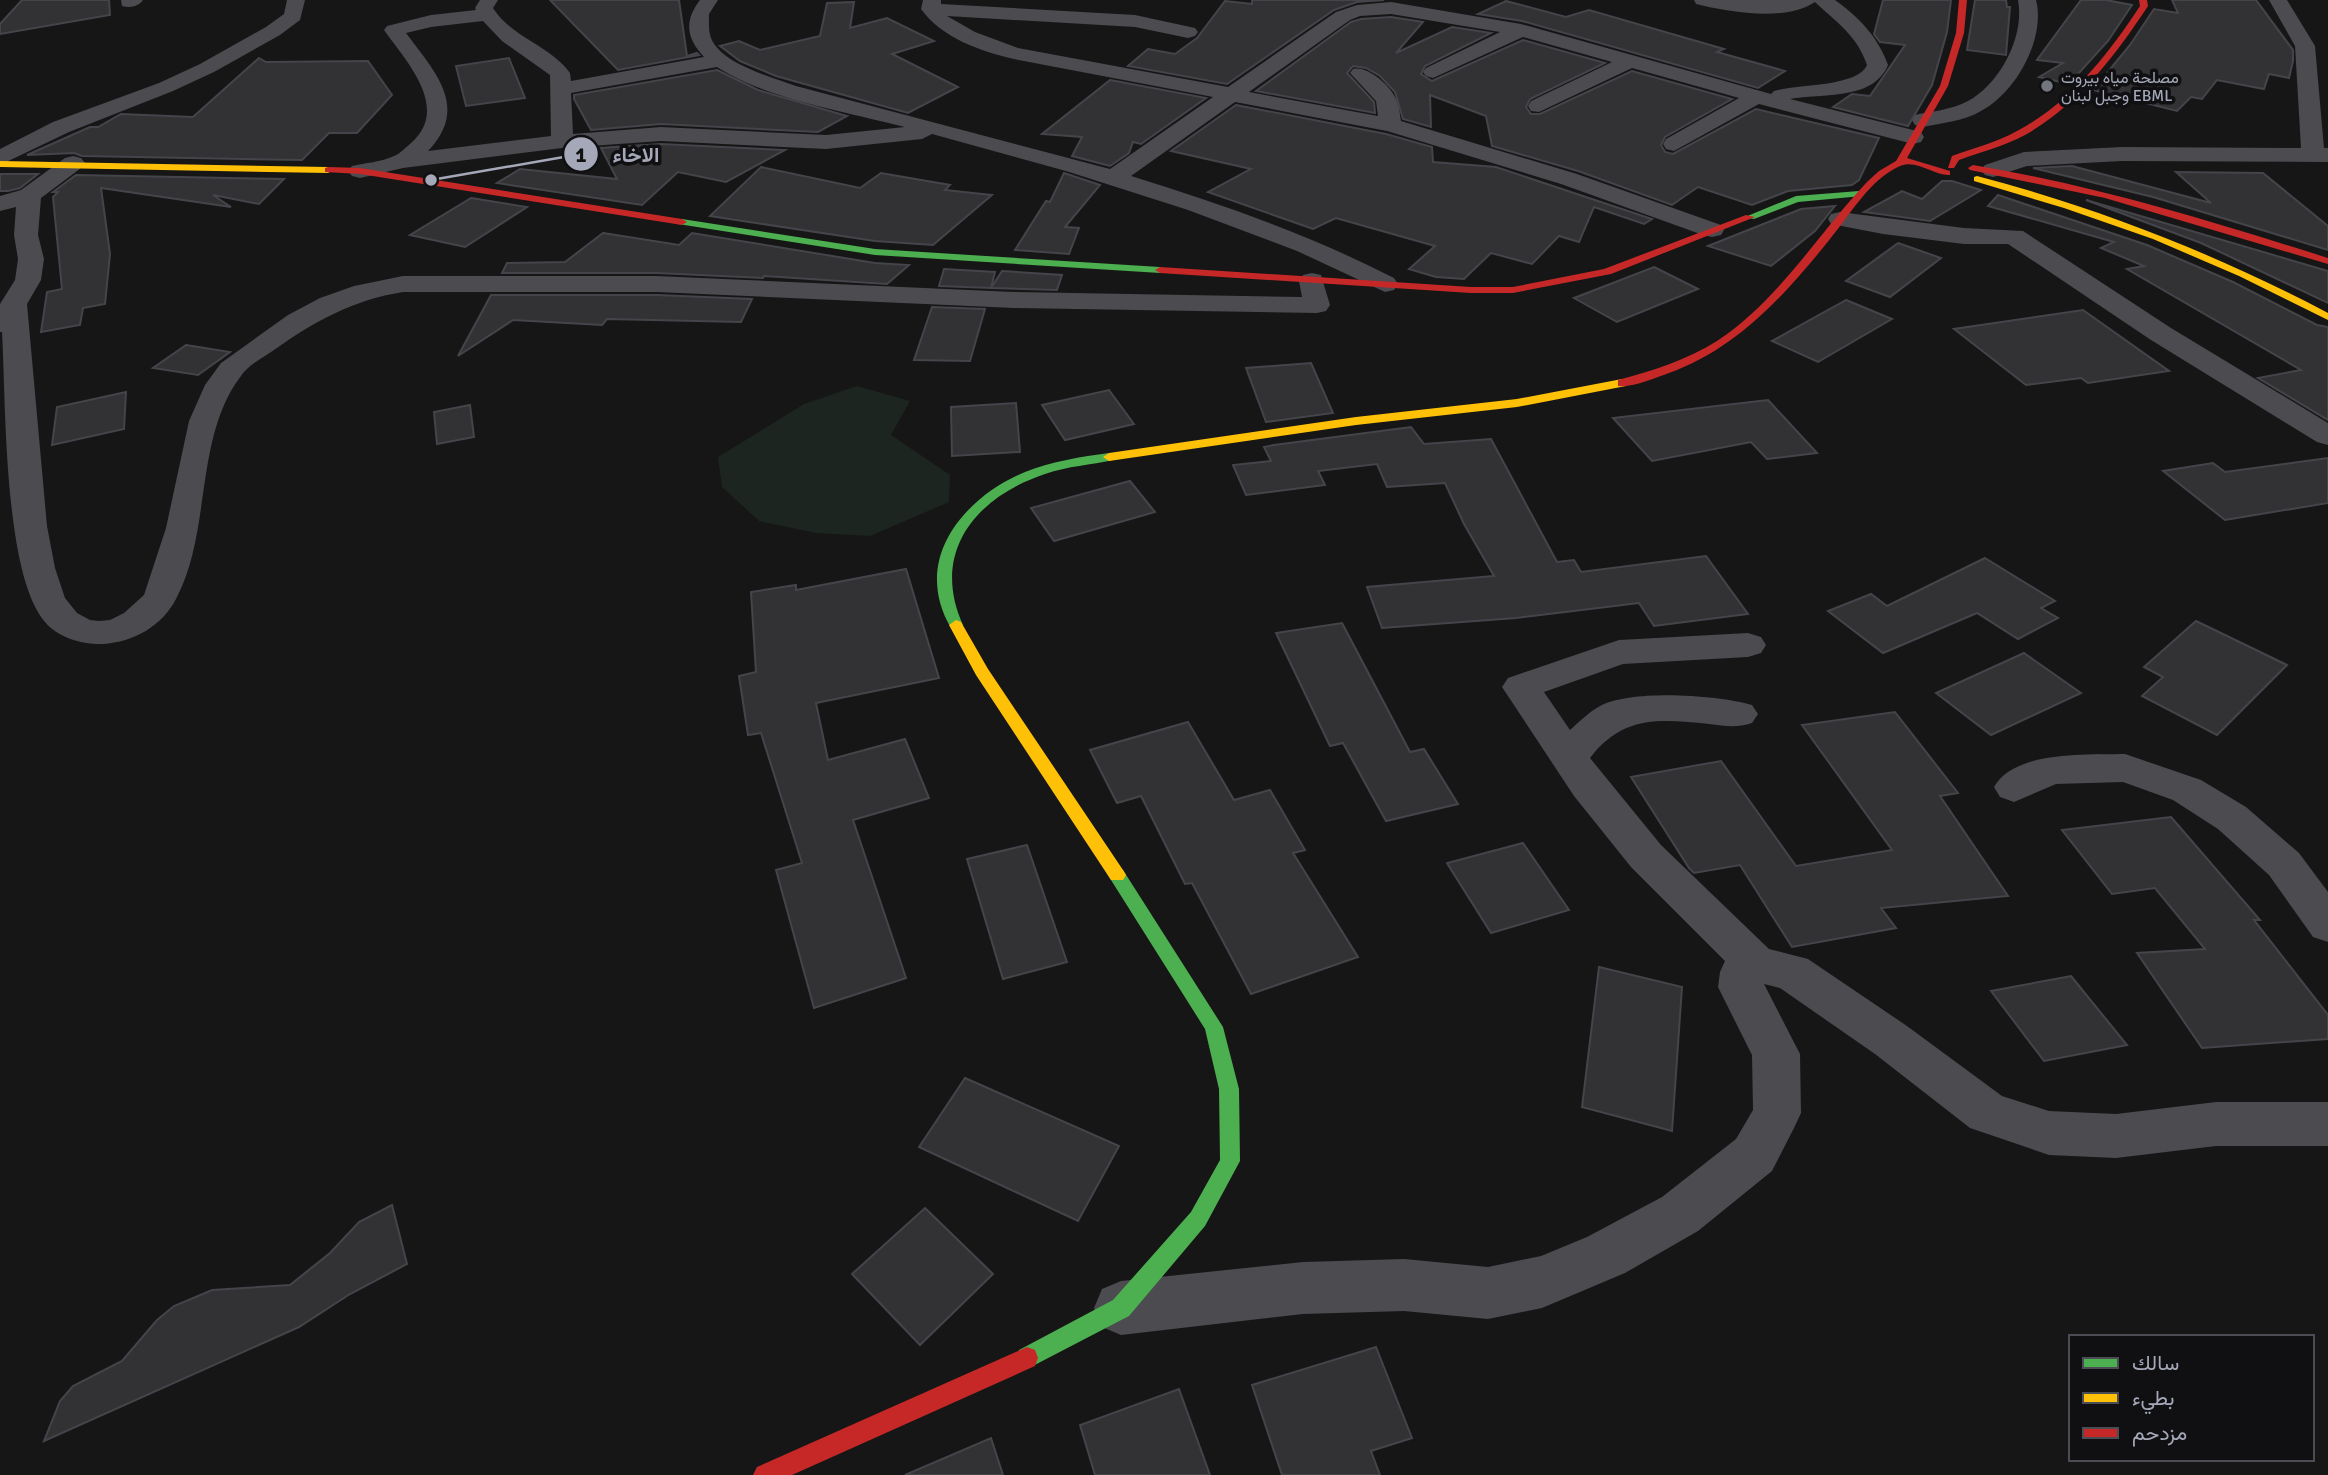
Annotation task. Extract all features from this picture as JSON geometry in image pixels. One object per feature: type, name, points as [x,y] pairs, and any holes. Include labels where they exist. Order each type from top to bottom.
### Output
[{"type":"main road","points":[[765,1475],[999,1372],[1121,1308],[1198,1219],[1230,1161],[1229,1089],[1214,1027],[981,671],[949,612],[943,575],[949,551],[961,525],[997,494],[1028,476],[1071,462],[1356,421],[1517,403],[1605,388],[1671,370],[1708,352],[1736,332],[1821,244],[1859,194],[1901,161],[1944,86],[1960,33],[1964,0]]},
{"type":"main road","points":[[1949,169],[1955,158],[2011,137],[2054,112],[2129,29],[2144,6],[2143,0]]},
{"type":"main road","points":[[1901,161],[1949,169],[1957,178],[1981,172],[2140,203],[2328,261]]},
{"type":"main road","points":[[0,164],[73,163],[360,171],[875,252],[1485,290],[1513,290],[1556,284],[1607,272],[1796,199],[1859,194]]},
{"type":"main road","points":[[1981,172],[2167,238],[2290,296],[2328,317]]},
{"type":"street","points":[[0,158],[61,127],[166,87],[206,68],[273,31],[293,16],[296,0]]},
{"type":"street","points":[[709,0],[699,13],[702,41],[722,60],[741,72],[789,90],[1005,145],[1114,177],[1256,224],[1349,264],[1385,284]]},
{"type":"street","points":[[1703,0],[1730,6],[1759,8],[1784,6],[1807,0]]},
{"type":"street","points":[[1674,145],[1766,99],[1791,91],[1845,88],[1865,83],[1875,71],[1876,56],[1848,19],[1822,0]]},
{"type":"street","points":[[1338,1],[1521,30],[1766,99],[1918,129],[1979,105],[1993,93],[2022,48],[2030,16],[2027,0]]},
{"type":"street","points":[[1981,172],[2024,159],[2122,154],[2323,159],[2305,46],[2278,0]]},
{"type":"street","points":[[1188,32],[1135,22],[931,5],[936,18],[973,39],[1014,53],[1391,125],[1556,175],[1712,230]]},
{"type":"street","points":[[403,161],[420,149],[433,133],[440,109],[435,91],[394,30],[488,8],[512,40],[553,65],[560,73],[562,141]]},
{"type":"street","points":[[1114,177],[1343,16],[1357,11],[1391,8]]},
{"type":"street","points":[[1433,72],[1521,30]]},
{"type":"street","points":[[561,89],[722,60]]},
{"type":"street","points":[[1539,106],[1632,60]]},
{"type":"street","points":[[1360,73],[1386,99],[1391,125]]},
{"type":"street","points":[[360,171],[403,161],[562,141],[660,134],[905,143],[944,131]]},
{"type":"street","points":[[0,204],[29,195],[73,163]]},
{"type":"street","points":[[29,195],[26,235],[19,254],[31,259],[27,280],[7,315],[36,564],[52,608],[72,628],[93,632],[117,630],[142,618],[160,597],[183,523],[201,434],[217,388],[233,367],[287,327],[326,304],[364,289],[403,284],[657,284],[1014,300],[1317,305],[1312,281]]},
{"type":"street","points":[[1840,219],[1964,236],[2014,236],[2161,334],[2328,436]]},
{"type":"street","points":[[1748,645],[1619,652],[1521,687],[1588,786],[1646,856],[1756,964],[1791,971],[1891,1040],[1987,1113],[2049,1133],[2116,1136],[2216,1124],[2328,1124]]},
{"type":"street","points":[[1569,758],[1584,739],[1614,715],[1669,707],[1739,714]]},
{"type":"street","points":[[2014,787],[2050,770],[2125,768],[2188,790],[2232,818],[2284,864],[2328,925]]},
{"type":"street","points":[[1121,1308],[1303,1288],[1404,1285],[1488,1293],[1542,1282],[1616,1249],[1680,1214],[1754,1155],[1777,1113],[1776,1054],[1741,987],[1742,972],[1756,964]]},
{"type":"shaded area","points":[[857,386],[910,401],[891,435],[950,475],[949,502],[870,536],[816,533],[759,521],[722,487],[718,457],[804,404]]},
{"type":"building","points":[[22,0],[109,0],[110,15],[0,34],[0,24]]},
{"type":"building","points":[[550,0],[679,0],[687,56],[697,53],[699,55],[618,70]]},
{"type":"building","points":[[1252,0],[1384,0],[1357,2],[1334,10],[1227,84],[1128,66],[1148,49],[1175,54],[1197,38],[1225,1],[1252,4]]},
{"type":"building","points":[[1883,0],[1951,0],[1947,32],[1932,85],[1908,126],[1833,107],[1852,94],[1870,96],[1905,45],[1880,42],[1874,34]]},
{"type":"building","points":[[1975,0],[2006,0],[2007,7],[2010,7],[2006,55],[1967,50]]},
{"type":"building","points":[[2081,0],[2106,0],[2132,5],[2108,41],[2069,84],[2039,77],[2063,63],[2037,60]]},
{"type":"building","points":[[2172,0],[2256,0],[2293,50],[2289,78],[2269,74],[2264,89],[2217,80],[2202,99],[2191,97],[2177,111],[2093,90],[2130,45],[2154,9],[2178,13]]},
{"type":"building","points":[[1506,1],[1566,17],[1589,10],[1724,49],[1717,52],[1785,71],[1758,88],[1522,21],[1478,14]]},
{"type":"building","points":[[854,2],[850,28],[887,18],[934,41],[892,54],[958,87],[908,113],[776,76],[740,61],[720,46],[739,41],[760,50],[820,36],[827,3]]},
{"type":"building","points":[[1391,17],[1423,22],[1396,53],[1452,27],[1491,33],[1425,66],[1421,74],[1432,81],[1523,40],[1605,63],[1530,99],[1526,107],[1531,114],[1540,114],[1632,71],[1732,99],[1665,137],[1661,145],[1665,152],[1673,154],[1756,109],[1879,138],[1859,180],[1852,185],[1788,191],[1752,205],[1698,187],[1672,205],[1578,171],[1492,146],[1486,116],[1430,95],[1431,127],[1403,119],[1395,92],[1380,76],[1366,68],[1353,66],[1347,73],[1374,102],[1375,113],[1256,91],[1351,22]]},
{"type":"building","points":[[259,58],[266,62],[368,61],[392,95],[357,133],[329,133],[302,160],[82,156],[74,153],[27,155],[90,127],[98,127],[121,114],[193,117]]},
{"type":"building","points":[[509,58],[525,98],[466,106],[456,66]]},
{"type":"building","points":[[717,70],[758,90],[847,116],[818,132],[661,124],[591,130],[574,99],[574,95]]},
{"type":"building","points":[[1110,80],[1206,98],[1141,144],[1133,142],[1129,153],[1110,166],[1072,156],[1082,137],[1042,134]]},
{"type":"building","points":[[1236,105],[1386,134],[1432,147],[1433,162],[1496,167],[1652,219],[1644,224],[1594,207],[1579,242],[1559,236],[1532,264],[1491,253],[1464,279],[1436,277],[1409,269],[1435,246],[1336,218],[1313,229],[1208,192],[1251,169],[1171,151]]},
{"type":"building","points":[[661,144],[785,150],[726,182],[678,172],[642,205],[497,183],[520,169],[617,179],[601,148]]},
{"type":"building","points":[[2072,166],[2211,203],[2176,172],[2263,173],[2328,226],[2328,250],[2153,197],[2033,168]]},
{"type":"building","points":[[761,167],[860,188],[881,173],[950,185],[945,190],[992,195],[933,245],[875,241],[710,216]]},
{"type":"building","points":[[1064,173],[1100,185],[1065,227],[1079,228],[1069,254],[1015,250],[1046,201],[1050,202]]},
{"type":"building","points":[[0,174],[38,174],[20,188],[0,191]]},
{"type":"building","points":[[76,175],[284,179],[259,204],[213,195],[231,207],[101,188],[110,254],[105,304],[83,308],[80,325],[41,332],[47,292],[62,289],[53,197],[58,192],[53,192]]},
{"type":"building","points":[[1942,181],[1952,181],[1981,190],[1930,221],[1864,212],[1902,191],[1922,199]]},
{"type":"building","points":[[1998,195],[2147,245],[2233,282],[2317,325],[2328,327],[2328,420],[2258,378],[2301,370],[2127,269],[2144,266],[2101,248],[2114,242],[1988,206]]},
{"type":"building","points":[[471,198],[527,207],[465,247],[410,235]]},
{"type":"building","points":[[2086,200],[2328,271],[2328,303],[2201,243]]},
{"type":"building","points":[[1835,206],[1815,231],[1771,266],[1708,246],[1801,209]]},
{"type":"building","points":[[603,233],[679,245],[692,233],[875,263],[909,265],[887,284],[764,276],[502,273],[507,263],[565,262]]},
{"type":"building","points":[[1898,243],[1941,258],[1890,297],[1846,281]]},
{"type":"building","points":[[1654,267],[1698,289],[1617,322],[1574,298]]},
{"type":"building","points":[[944,269],[995,272],[991,288],[939,286]]},
{"type":"building","points":[[1002,271],[1062,275],[1057,290],[991,288]]},
{"type":"building","points":[[491,295],[657,295],[752,299],[741,322],[607,319],[602,325],[513,320],[458,356]]},
{"type":"building","points":[[1846,300],[1892,319],[1818,362],[1772,341]]},
{"type":"building","points":[[932,307],[985,309],[970,361],[914,360]]},
{"type":"building","points":[[2083,310],[2169,371],[2088,383],[2081,378],[2026,385],[1954,329]]},
{"type":"building","points":[[186,345],[230,352],[198,375],[153,368]]},
{"type":"building","points":[[1311,363],[1333,413],[1266,422],[1246,368]]},
{"type":"building","points":[[1109,390],[1134,424],[1065,440],[1042,405]]},
{"type":"building","points":[[126,392],[124,429],[52,445],[57,407]]},
{"type":"building","points":[[1768,400],[1817,453],[1767,459],[1751,442],[1652,461],[1613,418]]},
{"type":"building","points":[[1016,403],[1020,452],[952,456],[951,407]]},
{"type":"building","points":[[470,405],[474,437],[437,444],[434,412]]},
{"type":"building","points":[[1411,427],[1424,444],[1491,439],[1557,562],[1574,560],[1581,572],[1706,556],[1748,614],[1654,626],[1639,603],[1516,618],[1382,628],[1367,587],[1494,576],[1464,524],[1445,483],[1387,487],[1377,464],[1318,471],[1325,485],[1246,495],[1233,465],[1271,461],[1264,447]]},
{"type":"building","points":[[2328,458],[2328,503],[2225,520],[2163,471],[2213,463],[2225,472]]},
{"type":"building","points":[[1130,481],[1155,512],[1054,541],[1031,508]]},
{"type":"building","points":[[1985,558],[2055,601],[2041,608],[2058,618],[2018,639],[1977,613],[1883,653],[1828,611],[1871,594],[1887,606]]},
{"type":"building","points":[[906,569],[939,678],[816,703],[828,760],[905,739],[929,798],[853,820],[906,978],[814,1008],[776,870],[802,863],[761,733],[748,735],[739,676],[756,672],[751,592],[796,585],[796,590]]},
{"type":"building","points":[[2196,621],[2287,665],[2217,735],[2142,696],[2163,677],[2144,667]]},
{"type":"building","points":[[1342,623],[1410,752],[1424,749],[1458,804],[1386,821],[1343,743],[1330,746],[1276,633]]},
{"type":"building","points":[[2024,653],[2081,693],[1991,735],[1936,693]]},
{"type":"building","points":[[1895,712],[1958,793],[1940,796],[2008,896],[1881,908],[1896,928],[1792,947],[1740,865],[1694,873],[1689,868],[1631,777],[1721,761],[1796,866],[1892,850],[1802,725]]},
{"type":"building","points":[[1188,722],[1234,800],[1270,790],[1305,850],[1293,853],[1358,957],[1251,994],[1192,883],[1185,884],[1141,796],[1117,803],[1090,750]]},
{"type":"building","points":[[2171,817],[2260,920],[2254,920],[2328,1015],[2328,1039],[2202,1048],[2137,953],[2205,949],[2155,888],[2112,894],[2062,830]]},
{"type":"building","points":[[1523,843],[1569,910],[1491,933],[1447,863]]},
{"type":"building","points":[[1027,845],[1067,962],[1003,979],[967,859]]},
{"type":"building","points":[[1599,967],[1682,987],[1672,1131],[1582,1107]]},
{"type":"building","points":[[2071,976],[2127,1045],[2044,1061],[1991,991]]},
{"type":"building","points":[[965,1078],[1119,1146],[1078,1221],[919,1147]]},
{"type":"building","points":[[392,1205],[407,1264],[350,1294],[299,1327],[44,1441],[60,1401],[73,1386],[122,1361],[157,1320],[174,1306],[212,1290],[290,1285],[330,1253],[359,1222]]},
{"type":"building","points":[[925,1208],[993,1274],[920,1345],[852,1274]]},
{"type":"building","points":[[1376,1347],[1412,1438],[1371,1451],[1380,1475],[1282,1475],[1252,1385]]},
{"type":"building","points":[[1179,1389],[1210,1475],[1095,1475],[1080,1425]]},
{"type":"building","points":[[991,1438],[1003,1475],[905,1475]]},
{"type":"traffic: fast","points":[[1750,217],[1796,199],[1859,194]]},
{"type":"traffic: fast","points":[[682,222],[875,252],[1160,270]]},
{"type":"traffic: fast","points":[[956,625],[947,601],[944,575],[953,537],[965,520],[992,498],[1030,475],[1069,463],[1109,457]]},
{"type":"traffic: fast","points":[[1027,1358],[1121,1308],[1198,1219],[1230,1161],[1229,1089],[1214,1027],[1117,875]]},
{"type":"traffic: slow","points":[[0,164],[328,170]]},
{"type":"traffic: slow","points":[[1977,179],[2068,205],[2157,237],[2243,274],[2328,317]]},
{"type":"traffic: slow","points":[[1109,457],[1356,421],[1517,403],[1622,383]]},
{"type":"traffic: slow","points":[[956,625],[981,671],[1117,875]]},
{"type":"traffic: jam","points":[[1901,161],[1944,86],[1960,33],[1963,0]]},
{"type":"traffic: jam","points":[[1951,166],[1955,158],[2013,137],[2058,108],[2075,93],[2119,43],[2144,6],[2143,0]]},
{"type":"traffic: jam","points":[[1622,383],[1681,364],[1734,334],[1789,280],[1870,184],[1894,165],[1911,161],[1947,173]]},
{"type":"traffic: jam","points":[[1973,168],[2108,195],[2328,261]]},
{"type":"traffic: jam","points":[[328,170],[360,171],[682,222]]},
{"type":"traffic: jam","points":[[1160,270],[1471,290],[1513,290],[1607,272],[1750,217]]},
{"type":"traffic: jam","points":[[765,1475],[1027,1358]]},
{"type":"place","name":"مصلحة مياه بيروت وجبل لبنان EBML","points":[[2047,86]]},
{"type":"place","name":"الاخاء","points":[[431,180]]}]
